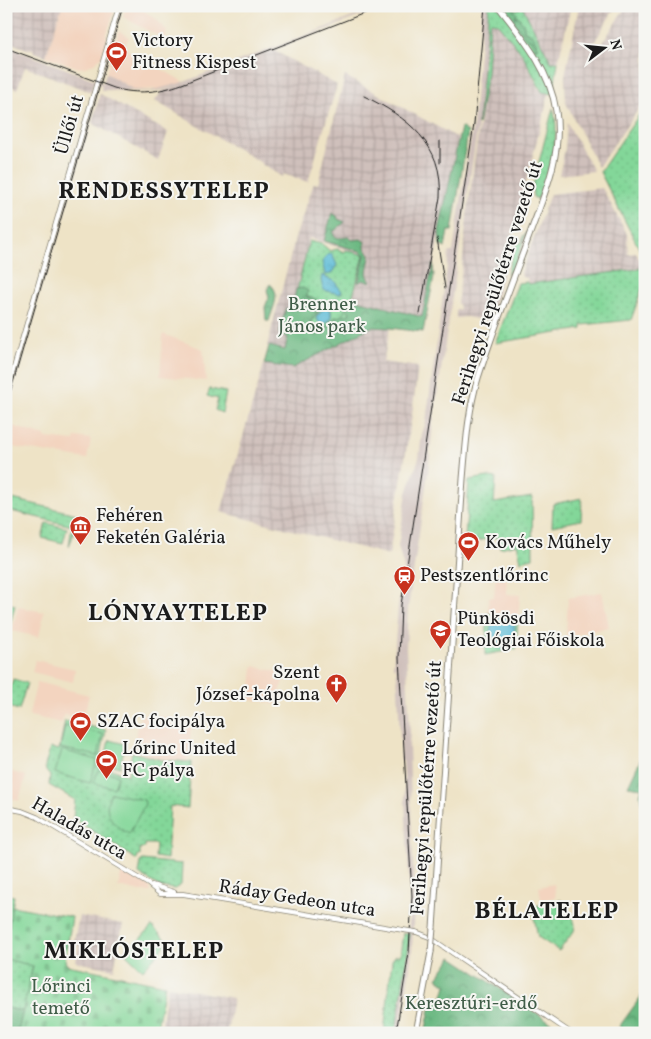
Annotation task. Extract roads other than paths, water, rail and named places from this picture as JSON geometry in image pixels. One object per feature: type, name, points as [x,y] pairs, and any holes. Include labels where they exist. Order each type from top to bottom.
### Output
[{"type":"main road","name":"Üllői út","points":[[6,395],[119,6]]},
{"type":"main road","name":"Ferihegyi repülőtérre vezető út","points":[[416,1033],[433,928],[470,410],[484,360],[551,177],[557,142],[556,109],[546,76],[534,54],[498,6]]},
{"type":"main road","name":"Haladás utca","points":[[6,808],[22,811],[37,817],[150,885]]},
{"type":"main road","points":[[150,885],[178,893]]},
{"type":"main road","points":[[150,885],[153,890],[152,894]]},
{"type":"main road","name":"Ráday Gedeon utca","points":[[150,885],[160,894],[178,893],[416,932],[429,937],[571,1033]]},
{"type":"water","points":[[332,254],[337,265],[331,274],[324,277],[334,281],[342,291],[340,294],[323,290],[321,280],[322,275],[325,274],[322,262],[327,255]]},
{"type":"water","points":[[326,307],[331,310],[331,319],[321,324],[316,317]]},
{"type":"water","points":[[500,616],[510,619],[515,626],[513,644],[507,649],[497,648],[492,640],[491,626],[496,618]]},
{"type":"tram line","points":[[6,407],[123,6]]},
{"type":"railway","points":[[6,48],[114,88],[148,92],[182,84],[383,6]]},
{"type":"railway","points":[[396,1033],[409,952],[412,896],[399,658],[401,605],[474,124],[485,6]]},
{"type":"railway","points":[[364,96],[395,113],[408,123],[420,134],[436,162],[440,178],[440,197],[420,314]]},
{"type":"railway","points":[[440,141],[440,163]]},
{"type":"railway","points":[[437,238],[445,288]]},
{"type":"place","name":"Victory Fitness Kispest","points":[[116,71]]},
{"type":"place","name":"Fehéren Feketén Galéria","points":[[80,546]]},
{"type":"place","name":"Kovács Műhely","points":[[469,562]]},
{"type":"place","name":"Pestszentlőrinc","points":[[404,595]]},
{"type":"place","name":"Pünkösdi Teológiai Főiskola","points":[[441,649]]},
{"type":"place","name":"Szent József-kápolna","points":[[336,703]]},
{"type":"place","name":"SZAC focipálya","points":[[81,741]]},
{"type":"place","name":"Lőrinc United FC pálya","points":[[106,779]]},
{"type":"district","name":"RENDESSYTELEP","points":[[164,192]]},
{"type":"district","name":"LÓNYAYTELEP","points":[[178,614]]},
{"type":"district","name":"BÉLATELEP","points":[[547,912]]},
{"type":"district","name":"MIKLÓSTELEP","points":[[134,952]]},
{"type":"park label","name":"Brenner János park","points":[[322,316]]},
{"type":"park label","name":"Lőrinci temető","points":[[61,998]]},
{"type":"park label","name":"Keresztúri-erdő","points":[[471,1004]]}]
